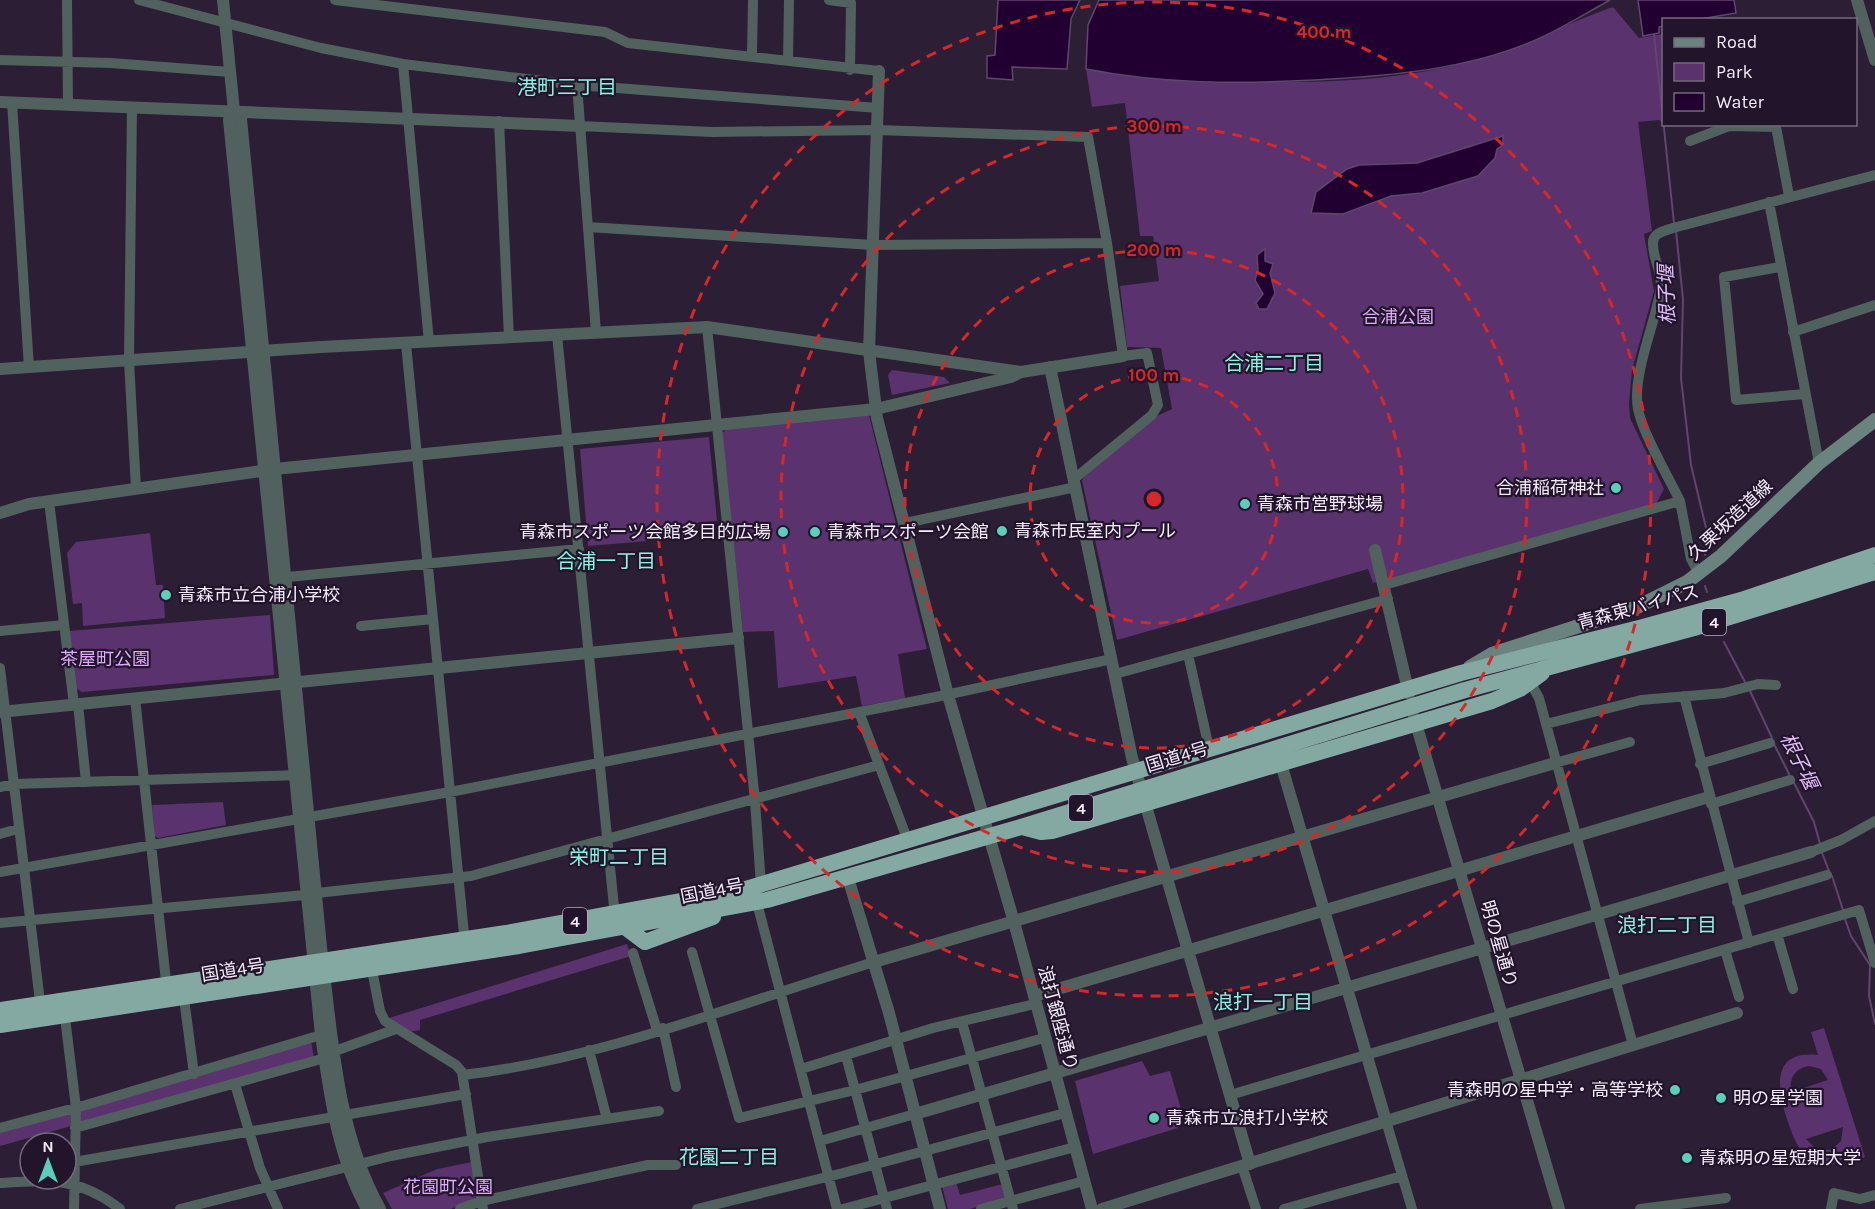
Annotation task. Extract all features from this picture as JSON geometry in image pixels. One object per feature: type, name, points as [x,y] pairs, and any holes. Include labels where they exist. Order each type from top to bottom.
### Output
[{"type":"highway","name":"青森東バイパス","points":[[1408,688],[1741,600],[1875,555]]},
{"type":"highway","name":"青森東バイパス","points":[[1411,706],[1702,626],[1875,572]]},
{"type":"highway","points":[[1143,796],[1279,756],[1415,723],[1508,696],[1552,666]]},
{"type":"highway","name":"国道4号","points":[[618,923],[908,842],[1408,688]]},
{"type":"highway","name":"4","points":[[1279,756],[1411,706]]},
{"type":"highway","name":"国道4号","points":[[0,1010],[41,1011],[63,1008],[757,903],[1021,827],[1045,832],[1143,796]]},
{"type":"highway","name":"国道4号","points":[[0,1026],[41,1011]]},
{"type":"main road","name":"久栗坂造道線","points":[[1461,673],[1492,654],[1635,608],[1699,574],[1819,463],[1875,420]]},
{"type":"street","points":[[67,0],[68,104]]},
{"type":"street","points":[[139,0],[321,48],[403,64],[577,85],[878,108]]},
{"type":"street","points":[[223,0],[234,111],[241,119],[256,352],[319,969],[339,1116],[366,1209]]},
{"type":"street","points":[[335,0],[386,4],[605,32],[619,40],[637,44],[752,55],[850,70],[879,71]]},
{"type":"street","points":[[752,55],[753,0]]},
{"type":"street","points":[[788,61],[789,0]]},
{"type":"street","points":[[828,0],[851,3],[850,70]]},
{"type":"street","points":[[1857,0],[1875,60]]},
{"type":"street","points":[[0,60],[111,63],[230,72]]},
{"type":"street","points":[[403,64],[429,342]]},
{"type":"street","name":"浪打銀座通り","points":[[879,71],[869,351],[876,409],[948,695],[1014,922],[1092,1209]]},
{"type":"street","points":[[577,85],[596,332]]},
{"type":"street","points":[[29,368],[6,102],[409,117],[712,132],[877,130],[1088,137],[1107,243],[1123,356]]},
{"type":"street","points":[[132,107],[129,361],[136,488]]},
{"type":"street","points":[[499,121],[509,338]]},
{"type":"street","points":[[1690,141],[1729,126],[1778,126],[1790,196]]},
{"type":"street","points":[[1699,574],[1691,559],[1680,501],[1642,423],[1637,400],[1650,325],[1662,283],[1653,238],[1659,233],[1676,228],[1875,175]]},
{"type":"street","points":[[1769,202],[1819,463]]},
{"type":"street","points":[[588,227],[873,245],[1107,243]]},
{"type":"street","points":[[1780,267],[1724,277],[1736,400],[1805,394]]},
{"type":"street","points":[[1793,332],[1875,305]]},
{"type":"street","points":[[0,369],[707,327],[1021,372]]},
{"type":"street","points":[[707,327],[755,801],[760,885]]},
{"type":"street","points":[[557,335],[598,763],[618,923]]},
{"type":"street","points":[[406,344],[466,947]]},
{"type":"street","points":[[0,513],[49,501],[269,469],[876,409],[1011,377],[1021,372],[1148,353],[1158,405],[1075,483],[905,523]]},
{"type":"street","points":[[1050,367],[1136,772],[1230,1095],[1256,1209]]},
{"type":"street","points":[[49,501],[86,782]]},
{"type":"street","points":[[1384,585],[1680,501]]},
{"type":"street","points":[[280,578],[579,549]]},
{"type":"street","name":"明の星通り","points":[[1375,550],[1415,723],[1558,1209]]},
{"type":"street","points":[[1115,674],[1388,599]]},
{"type":"street","points":[[361,626],[433,619]]},
{"type":"street","points":[[0,631],[64,625]]},
{"type":"street","points":[[2,712],[438,670],[738,638]]},
{"type":"street","points":[[1188,654],[1209,748]]},
{"type":"street","points":[[0,872],[450,792],[948,695],[1112,659]]},
{"type":"street","points":[[0,668],[2,712],[14,784],[41,1011]]},
{"type":"street","points":[[1530,682],[1538,694],[1633,1044]]},
{"type":"street","points":[[1546,724],[1641,700],[1724,693],[1748,686],[1776,685]]},
{"type":"street","points":[[1684,696],[1700,764],[1749,943]]},
{"type":"street","points":[[135,698],[158,908],[194,1074]]},
{"type":"street","points":[[859,712],[908,842]]},
{"type":"street","points":[[463,1076],[523,1067],[589,1050],[874,962],[1630,742]]},
{"type":"street","points":[[1700,764],[1770,743]]},
{"type":"street","points":[[1279,756],[1412,1209]]},
{"type":"street","points":[[0,923],[459,879],[755,801],[879,765]]},
{"type":"street","points":[[0,787],[14,784],[300,775]]},
{"type":"street","points":[[801,1069],[962,1022],[1188,951],[1575,837],[1790,780]]},
{"type":"street","points":[[820,1141],[1055,1075],[1811,852],[1841,840],[1875,821]]},
{"type":"street","points":[[0,834],[18,829]]},
{"type":"street","points":[[1737,902],[1827,875]]},
{"type":"street","points":[[848,878],[896,1041],[940,1209]]},
{"type":"street","points":[[757,903],[837,1209]]},
{"type":"street","points":[[1230,1095],[1859,910],[1875,963]]},
{"type":"street","points":[[1777,934],[1793,989]]},
{"type":"street","points":[[1725,950],[1739,997]]},
{"type":"street","points":[[692,952],[738,1117],[855,1090],[1044,1038]]},
{"type":"street","points":[[633,953],[660,1029],[676,1087]]},
{"type":"street","points":[[371,962],[383,1019],[456,1065],[463,1076],[482,1205]]},
{"type":"street","points":[[319,969],[321,1035],[330,1055]]},
{"type":"street","points":[[63,1008],[76,1108],[75,1131]]},
{"type":"street","points":[[1102,1209],[1737,1013]]},
{"type":"street","points":[[962,1022],[1012,1205]]},
{"type":"street","points":[[75,1128],[330,1055],[396,1029]]},
{"type":"street","points":[[0,1128],[194,1074],[321,1035]]},
{"type":"street","points":[[589,1050],[607,1119]]},
{"type":"street","points":[[846,1056],[885,1204]]},
{"type":"street","points":[[235,1084],[267,1187],[278,1209]]},
{"type":"street","points":[[78,1161],[466,1094]]},
{"type":"street","points":[[180,1209],[472,1140],[659,1111]]},
{"type":"street","points":[[697,1209],[875,1165],[1065,1113]]},
{"type":"street","points":[[843,1209],[885,1204],[933,1185],[1075,1147]]},
{"type":"street","points":[[460,1209],[648,1165],[676,1165]]},
{"type":"street","points":[[354,1167],[380,1209]]},
{"type":"street","points":[[1284,1209],[1402,1176]]},
{"type":"street","points":[[981,1209],[1012,1205],[1084,1181]]},
{"type":"street","points":[[0,1183],[18,1183]]},
{"type":"street","points":[[78,1184],[91,1189],[120,1209]]},
{"type":"street","points":[[74,1191],[74,1209]]},
{"type":"street","points":[[1831,1209],[1834,1193],[1860,1199],[1875,1195]]},
{"type":"street","points":[[1640,1209],[1726,1198]]},
{"type":"green space","name":"合浦公園","points":[[1613,7],[1639,38],[1662,34],[1662,122],[1659,120],[1638,122],[1652,231],[1644,234],[1654,291],[1632,370],[1629,403],[1630,418],[1664,489],[1655,506],[1373,583],[1368,569],[1117,640],[1082,481],[1085,474],[1159,415],[1172,409],[1161,348],[1127,347],[1120,286],[1159,281],[1153,236],[1140,236],[1125,103],[1092,107],[1086,69],[1113,74],[1229,81],[1298,82],[1367,79],[1435,70],[1487,57]]},
{"type":"green space","points":[[892,370],[944,377],[950,383],[892,395],[888,375]]},
{"type":"green space","name":"青森市スポーツ会館","points":[[869,415],[927,649],[898,654],[905,698],[862,706],[856,676],[778,688],[774,631],[743,632],[722,433],[727,429]]},
{"type":"green space","points":[[709,437],[717,521],[696,523],[697,537],[588,546],[580,449]]},
{"type":"green space","points":[[150,533],[156,585],[163,585],[165,618],[83,626],[82,603],[73,604],[67,553],[76,542]]},
{"type":"green space","name":"茶屋町公園","points":[[270,615],[274,675],[82,692],[75,688],[69,631]]},
{"type":"green space","points":[[223,802],[226,825],[158,838],[155,836],[152,805]]},
{"type":"green space","points":[[627,944],[631,956],[420,1020],[420,1030],[408,1032],[389,1018]]},
{"type":"green space","points":[[1824,1028],[1865,1157],[1852,1161],[1849,1153],[1836,1163],[1825,1166],[1816,1164],[1800,1150],[1795,1139],[1783,1105],[1781,1072],[1792,1058],[1818,1055],[1811,1032]],"holes":[[[1809,1066],[1821,1069],[1828,1080],[1791,1092],[1794,1074]],[[1843,1127],[1841,1141],[1831,1150],[1816,1149],[1806,1139]]]},
{"type":"green space","points":[[311,1041],[314,1058],[54,1131],[18,1131],[18,1141],[0,1146],[0,1129]]},
{"type":"green space","points":[[1142,1061],[1150,1076],[1170,1071],[1183,1116],[1178,1128],[1093,1154],[1075,1081]]},
{"type":"green space","name":"花園町公園","points":[[472,1162],[476,1197],[451,1209],[392,1209],[383,1193],[437,1169]]},
{"type":"green space","points":[[956,1182],[960,1195],[1003,1184],[1007,1199],[970,1209],[948,1209],[942,1186]]},
{"type":"water","points":[[998,0],[1080,0],[1071,19],[1067,69],[1012,67],[1013,80],[987,78],[987,56],[995,55]]},
{"type":"water","points":[[1099,0],[1610,0],[1538,39],[1456,65],[1371,76],[1228,82],[1143,78],[1086,69],[1088,25]]},
{"type":"water","points":[[1638,0],[1734,0],[1736,13],[1706,18],[1662,18],[1659,33],[1643,36]]},
{"type":"water","points":[[1503,136],[1503,145],[1497,149],[1495,158],[1478,176],[1422,193],[1391,196],[1343,214],[1311,213],[1316,192],[1347,169],[1359,165],[1417,163]]},
{"type":"water","points":[[1265,249],[1265,261],[1273,264],[1270,273],[1275,293],[1267,309],[1259,309],[1256,303],[1263,294],[1255,280],[1258,270],[1257,255]]},
{"type":"waterway","name":"根子堰","points":[[1654,34],[1662,110]]},
{"type":"waterway","name":"根子堰","points":[[1664,126],[1674,223]]},
{"type":"waterway","name":"根子堰","points":[[1676,231],[1683,299],[1681,378],[1691,465],[1707,532],[1705,555]]},
{"type":"waterway","name":"根子堰","points":[[1705,586],[1707,592]]},
{"type":"waterway","name":"根子堰","points":[[1724,642],[1745,682]]},
{"type":"waterway","name":"根子堰","points":[[1750,691],[1772,738]]},
{"type":"waterway","name":"根子堰","points":[[1774,744],[1790,776]]},
{"type":"waterway","name":"根子堰","points":[[1793,781],[1814,822],[1820,844]]},
{"type":"waterway","name":"根子堰","points":[[1822,853],[1829,871]]},
{"type":"waterway","name":"根子堰","points":[[1832,876],[1843,910]]},
{"type":"waterway","name":"根子堰","points":[[1845,919],[1851,936],[1870,965],[1869,996],[1875,1024]]},
{"type":"place","name":"合浦稲荷神社","points":[[1616,488]]},
{"type":"place","name":"青森市営野球場","points":[[1245,504]]},
{"type":"place","name":"青森市民室内プール","points":[[1002,531]]},
{"type":"place","name":"青森市スポーツ会館多目的広場","points":[[783,532]]},
{"type":"place","name":"青森市スポーツ会館","points":[[815,532]]},
{"type":"place","name":"青森市立合浦小学校","points":[[166,595]]},
{"type":"place","name":"青森明の星中学・高等学校","points":[[1675,1090]]},
{"type":"place","name":"明の星学園","points":[[1721,1098]]},
{"type":"place","name":"青森市立浪打小学校","points":[[1154,1118]]},
{"type":"place","name":"青森明の星短期大学","points":[[1687,1158]]},
{"type":"district","name":"港町三丁目","points":[[567,87]]},
{"type":"district","name":"合浦二丁目","points":[[1274,363]]},
{"type":"district","name":"合浦一丁目","points":[[606,561]]},
{"type":"district","name":"栄町二丁目","points":[[619,857]]},
{"type":"district","name":"浪打二丁目","points":[[1667,925]]},
{"type":"district","name":"浪打一丁目","points":[[1263,1002]]},
{"type":"district","name":"花園二丁目","points":[[729,1157]]}]
